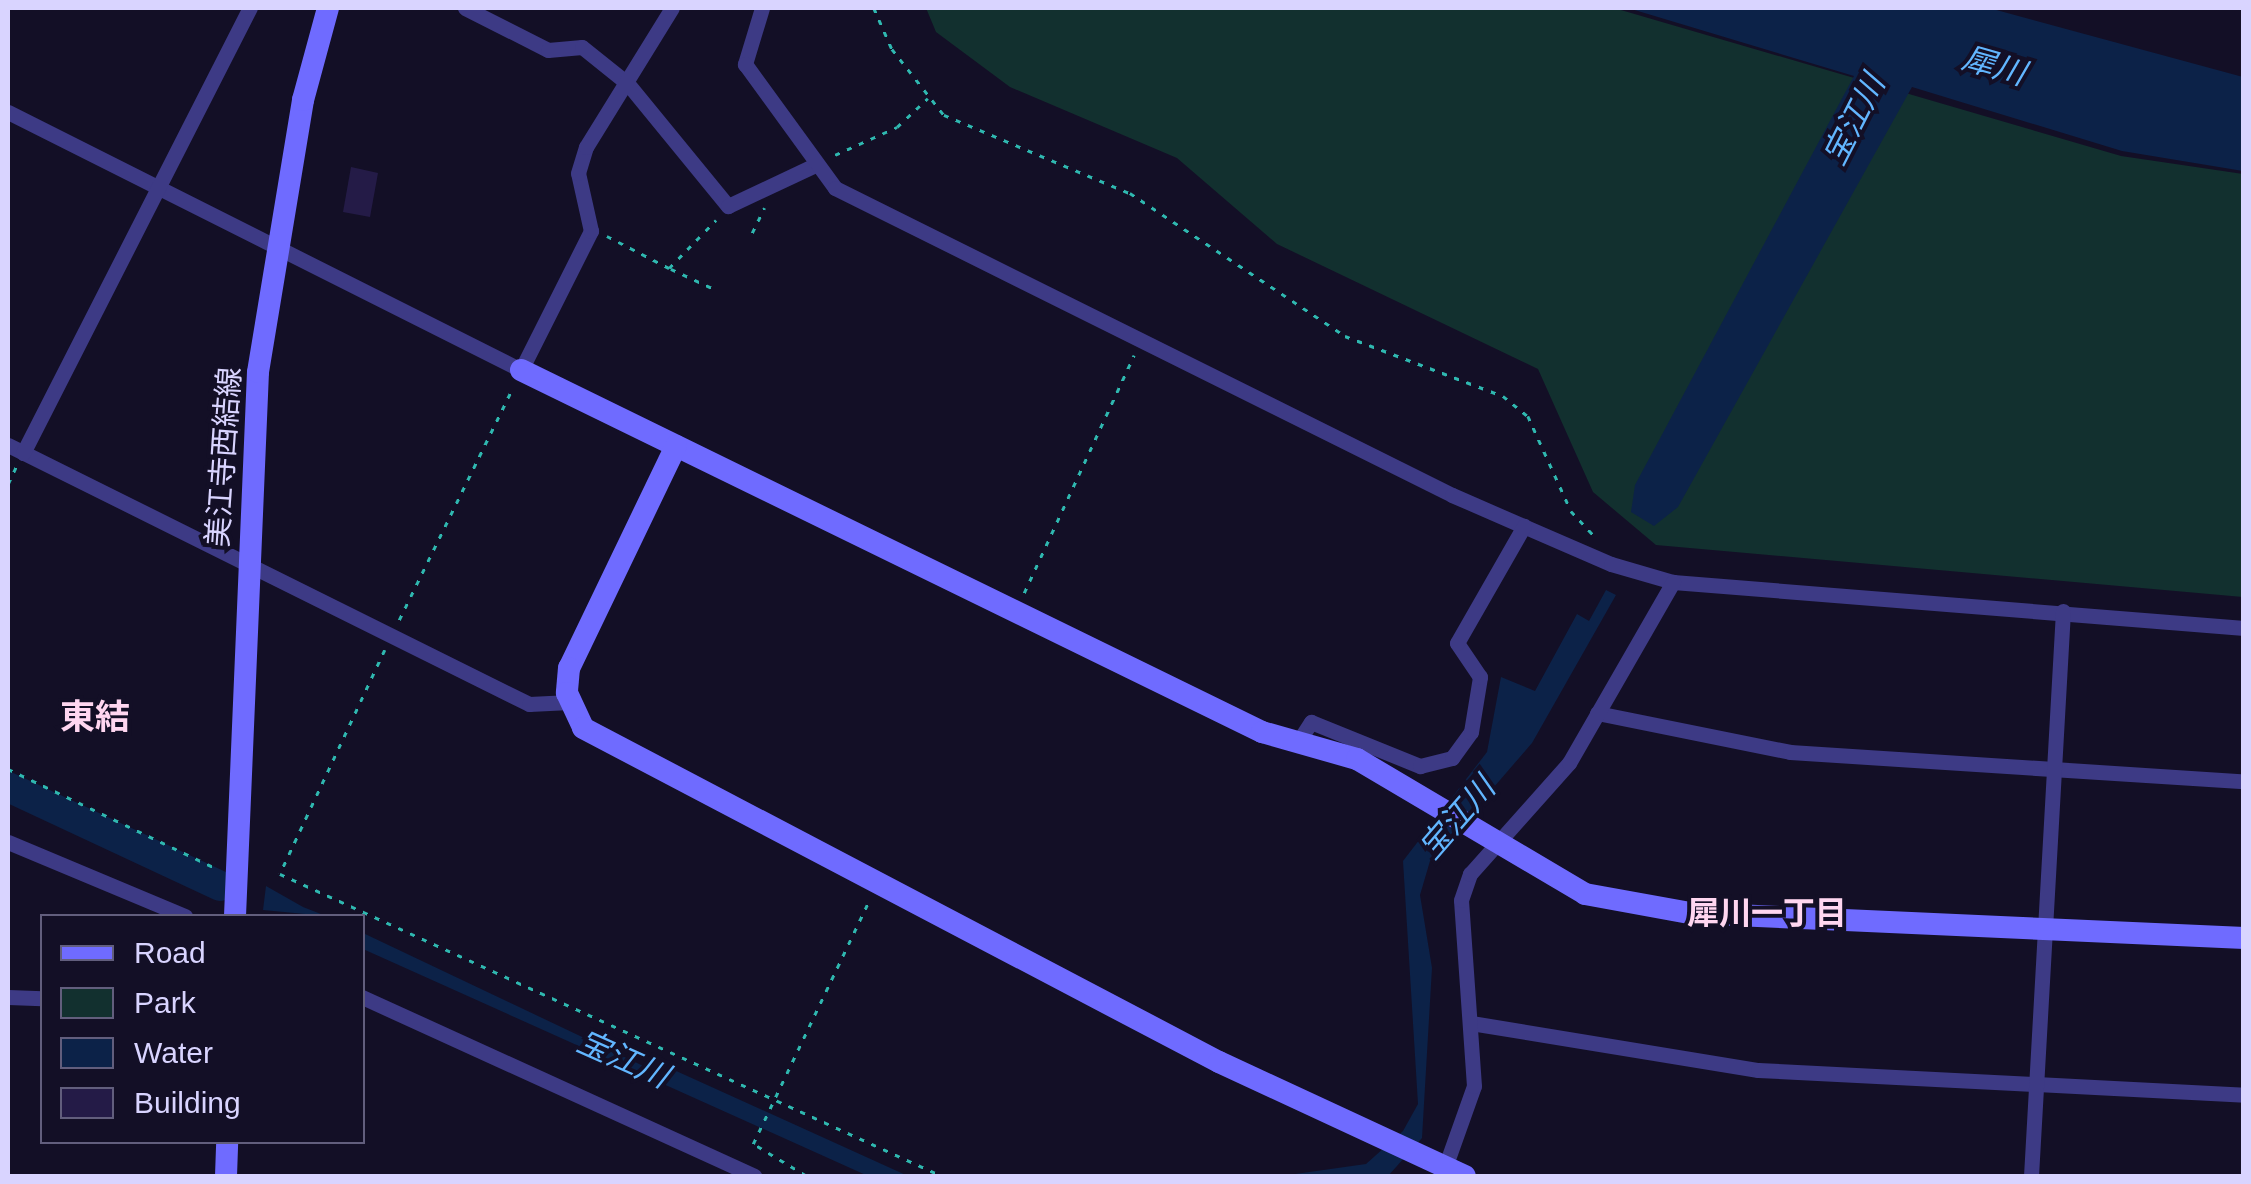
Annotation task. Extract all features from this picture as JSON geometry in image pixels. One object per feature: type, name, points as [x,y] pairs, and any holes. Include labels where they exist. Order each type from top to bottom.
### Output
[{"type":"street","points":[[23,453],[250,8]]},
{"type":"street","name":"美江寺西結線","points":[[236,914],[246,563],[258,372],[278,246],[328,8]]},
{"type":"street","points":[[466,8],[548,50],[582,47],[628,84],[728,206],[766,192],[815,164]]},
{"type":"street","points":[[522,370],[591,231],[578,173],[672,8]]},
{"type":"street","points":[[762,8],[745,64],[834,188],[1524,526],[1672,582],[2244,628]]},
{"type":"street","points":[[8,112],[1014,612],[1298,742],[1357,758],[1487,843],[1625,905],[2244,938]]},
{"type":"street","points":[[8,445],[530,704],[570,702]]},
{"type":"street","points":[[676,446],[569,668],[570,702],[606,746],[880,879],[1444,1171],[1474,1086],[1461,900],[1487,843],[1568,763],[1672,582]]},
{"type":"street","points":[[1298,742],[1310,722],[1420,766],[1452,758],[1471,732],[1480,677],[1457,644],[1524,526]]},
{"type":"street","points":[[2032,1176],[2051,772],[2063,612]]},
{"type":"street","points":[[1597,713],[1742,746],[2051,772],[2244,780]]},
{"type":"street","points":[[8,842],[181,914]]},
{"type":"street","points":[[8,997],[40,998]]},
{"type":"street","points":[[365,998],[754,1176]]},
{"type":"street","points":[[1472,1022],[1758,1070],[2244,1095]]},
{"type":"street","points":[[226,1176],[228,1144]]},
{"type":"path","points":[[874,8],[928,98],[985,137],[1130,193],[1346,336],[1503,396],[1528,416],[1572,511],[1602,544]]},
{"type":"path","points":[[815,164],[897,128],[928,98]]},
{"type":"path","points":[[752,233],[766,192]]},
{"type":"path","points":[[669,268],[728,206]]},
{"type":"path","points":[[591,231],[712,288]]},
{"type":"path","points":[[1014,612],[1141,340]]},
{"type":"path","points":[[522,370],[280,874],[774,1096],[942,1176]]},
{"type":"path","points":[[8,768],[220,870]]},
{"type":"path","points":[[806,1176],[753,1144],[880,879]]},
{"type":"green space","points":[[926,8],[1614,8],[2121,156],[2243,174],[2243,597],[1656,545],[1593,492],[1538,369],[1277,244],[1177,158],[1010,87],[936,32]]},
{"type":"water","name":"犀川","points":[[1628,8],[1989,8],[2243,77],[2243,171],[2122,151],[1912,87],[1678,507],[1654,526],[1631,512],[1635,485],[1854,76]]},
{"type":"water","name":"宝江川","points":[[1606,590],[1616,595],[1532,743],[1430,861],[1420,895],[1432,968],[1422,1138],[1388,1176],[1281,1176],[1366,1164],[1403,1131],[1418,1104],[1403,861],[1487,752],[1501,677],[1535,691],[1577,614],[1589,621]]},
{"type":"water","points":[[266,886],[321,914],[305,914],[263,910]]},
{"type":"water","name":"宝江川","points":[[365,934],[656,1072],[674,1070],[908,1176],[868,1176],[365,950]]},
{"type":"building","points":[[351,167],[378,173],[370,217],[343,212]]},
{"type":"waterway","name":"宝江川","points":[[8,787],[220,886]]},
{"type":"waterway","points":[[8,797],[23,794]]},
{"type":"district","name":"東結","points":[[95,717]]},
{"type":"district","name":"犀川一丁目","points":[[1767,913]]}]
